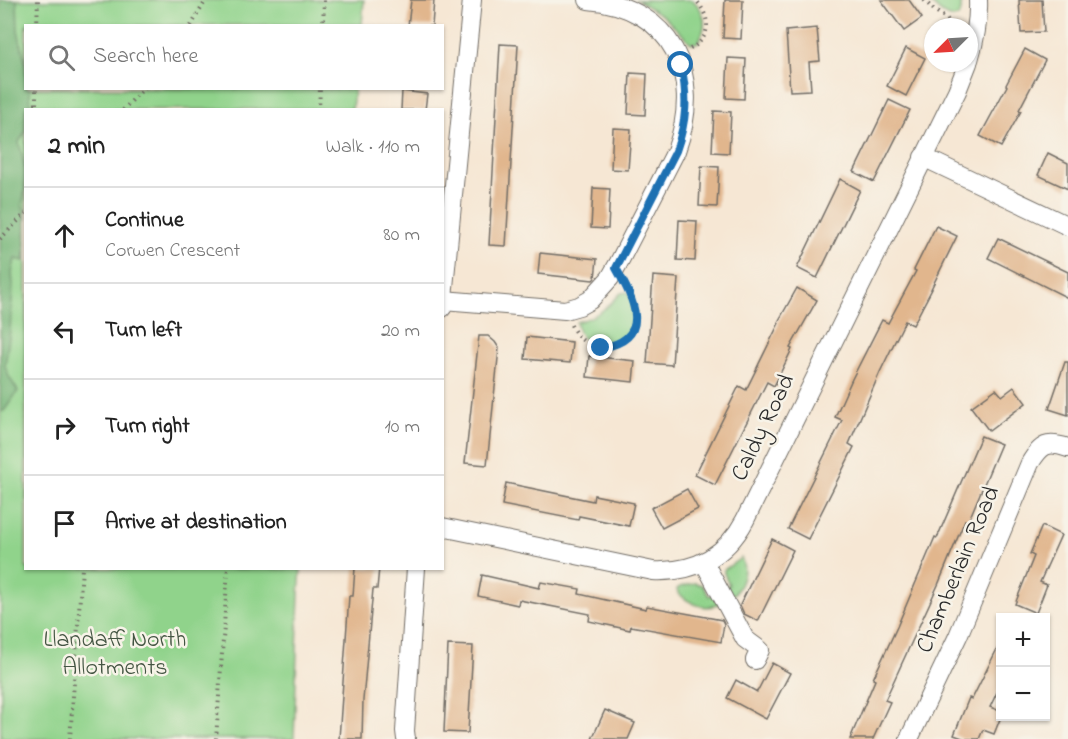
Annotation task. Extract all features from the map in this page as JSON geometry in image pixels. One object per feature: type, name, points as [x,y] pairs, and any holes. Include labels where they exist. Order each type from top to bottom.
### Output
[{"type":"street","points":[[444,294],[472,0]]},
{"type":"street","points":[[444,304],[566,310],[590,300],[616,268],[676,151],[682,135],[686,103],[685,84],[678,55],[663,34],[646,19],[623,6],[588,0]]},
{"type":"street","name":"Caldy Road","points":[[978,0],[978,18]]},
{"type":"street","name":"Caldy Road","points":[[444,527],[664,572],[693,567],[720,552],[739,531],[965,72]]},
{"type":"street","points":[[923,157],[1068,226]]},
{"type":"street","name":"Chamberlain Road","points":[[909,739],[958,636],[1030,463],[1041,448],[1047,445],[1054,444],[1068,448]]},
{"type":"street","points":[[704,562],[745,639],[760,650],[755,660]]},
{"type":"street","points":[[406,739],[416,570]]},
{"type":"path","points":[[37,24],[38,0]]},
{"type":"path","points":[[192,24],[206,0]]},
{"type":"path","points":[[323,24],[324,0]]},
{"type":"path","points":[[678,55],[699,44],[705,35],[707,25],[705,15],[696,0]]},
{"type":"path","points":[[924,0],[945,18]]},
{"type":"path","points":[[36,90],[36,108]]},
{"type":"path","points":[[125,108],[142,90]]},
{"type":"path","points":[[319,108],[320,90]]},
{"type":"path","points":[[0,239],[24,215]]},
{"type":"path","points":[[566,310],[576,336],[585,343],[601,348],[622,342],[631,334],[635,326],[635,316],[632,300],[616,268]]},
{"type":"path","points":[[70,739],[82,570]]},
{"type":"path","points":[[216,739],[228,570]]},
{"type":"green space","name":"Llandaff North Allotments","points":[[0,0],[364,0],[362,24],[24,24],[24,90],[354,90],[352,108],[24,108],[24,570],[301,570],[294,739],[1,739]]},
{"type":"green space","points":[[0,0],[17,0],[18,30],[24,57],[24,90],[30,90],[30,108],[24,108],[24,134],[19,142],[24,164],[22,204],[24,261],[15,259],[12,273],[10,330],[5,366],[18,391],[4,411],[0,411]]},
{"type":"green space","points":[[637,0],[693,0],[703,16],[704,26],[701,37],[697,43],[691,43],[663,16]]},
{"type":"green space","points":[[928,0],[961,0],[961,11],[958,17],[949,17]]},
{"type":"green space","points":[[628,292],[636,315],[635,325],[630,335],[620,342],[605,346],[586,341],[578,330],[576,322],[596,315],[621,293]]},
{"type":"green space","points":[[741,558],[744,574],[738,589],[731,597],[725,587],[729,585],[724,570]]},
{"type":"green space","points":[[695,583],[702,585],[709,596],[714,594],[720,604],[708,607],[698,605],[678,593],[677,589],[680,587]]},
{"type":"building","points":[[411,0],[434,0],[432,24],[408,24]]},
{"type":"building","points":[[725,0],[743,0],[741,39],[723,38]]},
{"type":"building","points":[[881,0],[909,0],[922,18],[904,31]]},
{"type":"building","points":[[1019,0],[1042,0],[1044,32],[1021,33]]},
{"type":"building","points":[[817,28],[820,61],[809,62],[811,90],[790,91],[786,31]]},
{"type":"building","points":[[500,44],[518,45],[506,246],[489,245]]},
{"type":"building","points":[[906,48],[924,57],[906,96],[887,86]]},
{"type":"building","points":[[1025,49],[1045,60],[1001,147],[980,136]]},
{"type":"building","points":[[728,58],[746,59],[744,99],[726,98]]},
{"type":"building","points":[[630,73],[647,74],[645,115],[628,114]]},
{"type":"building","points":[[402,91],[427,94],[425,108],[401,108]]},
{"type":"building","points":[[889,100],[910,110],[874,182],[854,172]]},
{"type":"building","points":[[714,111],[731,112],[729,153],[712,152]]},
{"type":"building","points":[[613,128],[631,129],[628,170],[611,169]]},
{"type":"building","points":[[1048,153],[1068,163],[1068,189],[1038,175]]},
{"type":"building","points":[[701,166],[719,167],[717,207],[699,206]]},
{"type":"building","points":[[840,179],[860,190],[817,278],[797,268]]},
{"type":"building","points":[[593,188],[610,189],[608,229],[591,228]]},
{"type":"building","points":[[679,220],[697,221],[695,261],[677,260]]},
{"type":"building","points":[[936,226],[957,236],[913,325],[905,321],[849,444],[854,447],[808,539],[788,529],[842,420],[835,417],[852,379],[882,320],[888,323],[916,271],[914,270]]},
{"type":"building","points":[[998,238],[1068,272],[1068,298],[988,258]]},
{"type":"building","points":[[540,253],[597,259],[595,278],[593,280],[538,274]]},
{"type":"building","points":[[653,276],[678,278],[672,365],[647,363]]},
{"type":"building","points":[[797,288],[817,300],[790,348],[792,349],[774,386],[767,382],[715,485],[695,475],[739,386],[746,390]]},
{"type":"building","points":[[479,336],[488,336],[499,348],[487,465],[465,463]]},
{"type":"building","points":[[527,337],[572,342],[570,363],[525,359]]},
{"type":"building","points":[[589,356],[635,361],[633,382],[587,377]]},
{"type":"building","points":[[1065,362],[1068,362],[1068,415],[1049,409]]},
{"type":"building","points":[[1014,387],[1026,403],[989,431],[971,407],[996,389],[1002,396]]},
{"type":"building","points":[[981,436],[1001,444],[968,522],[965,520],[885,700],[890,702],[873,739],[850,739],[875,680],[873,679]]},
{"type":"building","points":[[506,483],[593,501],[594,495],[634,503],[629,526],[579,516],[578,520],[502,505]]},
{"type":"building","points":[[687,489],[698,509],[662,528],[651,508]]},
{"type":"building","points":[[1042,526],[1061,535],[1040,582],[1047,585],[1036,613],[1015,604],[1034,556],[1030,554]]},
{"type":"building","points":[[772,539],[793,550],[758,621],[744,614],[740,605]]},
{"type":"building","points":[[355,570],[379,570],[377,589],[373,589],[363,700],[362,739],[339,739],[349,596],[353,596]]},
{"type":"building","points":[[482,575],[539,588],[541,582],[580,589],[579,594],[646,609],[647,606],[722,620],[724,624],[721,642],[631,626],[630,630],[589,621],[590,614],[519,600],[518,605],[478,596]]},
{"type":"building","points":[[448,645],[473,646],[468,733],[444,732]]},
{"type":"building","points":[[996,651],[996,694],[990,707],[996,709],[996,721],[999,721],[994,734],[983,730],[979,739],[965,739],[954,735],[969,698],[972,699]]},
{"type":"building","points":[[772,663],[790,673],[766,719],[727,698],[736,680],[757,692]]},
{"type":"building","points":[[605,710],[635,723],[628,739],[592,739]]},
{"type":"route","points":[[601,348],[622,342],[631,334],[635,326],[632,300],[616,268],[682,135],[686,103],[681,65]]}]
